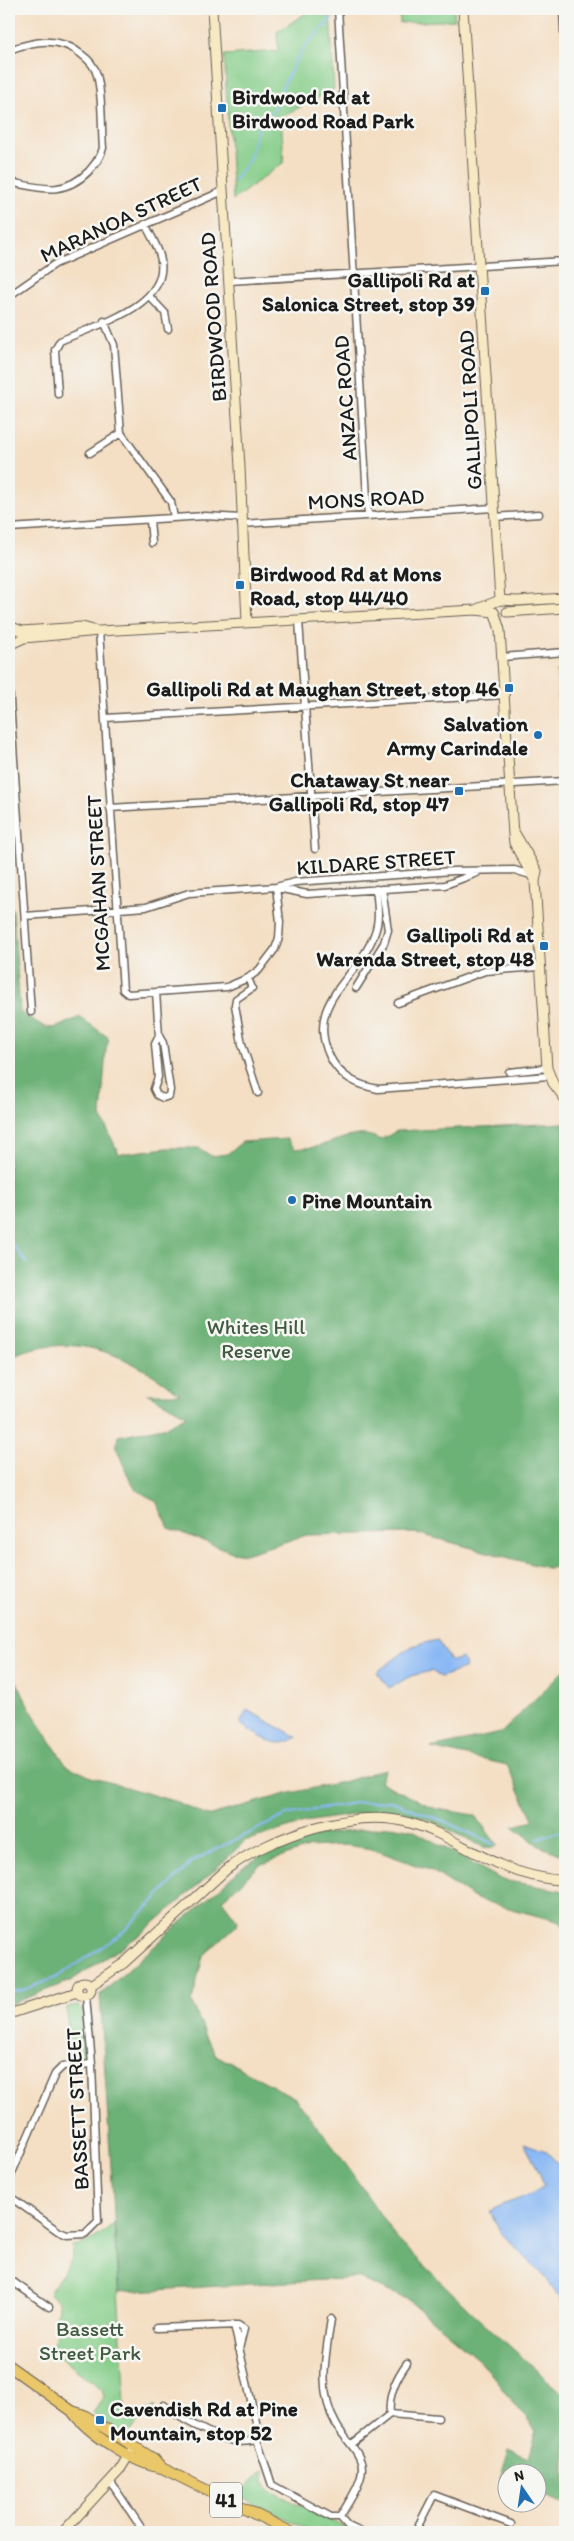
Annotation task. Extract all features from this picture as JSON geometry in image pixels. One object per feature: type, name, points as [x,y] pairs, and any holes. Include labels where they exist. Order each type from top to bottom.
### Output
[{"type":"main road","name":"41","points":[[9,2366],[72,2411],[84,2415],[150,2466],[162,2468],[291,2532]]},
{"type":"street","name":"BIRDWOOD ROAD","points":[[212,9],[247,622]]},
{"type":"street","name":"ANZAC ROAD","points":[[338,9],[368,515]]},
{"type":"street","name":"GALLIPOLI ROAD","points":[[463,9],[500,601]]},
{"type":"street","points":[[563,9],[565,51]]},
{"type":"street","points":[[9,50],[41,41],[56,42],[67,44],[85,56],[97,74],[103,148],[92,167],[71,185],[51,189],[9,182]]},
{"type":"street","name":"MARANOA STREET","points":[[9,296],[55,264],[223,191]]},
{"type":"street","points":[[58,394],[55,350],[60,340],[143,303],[150,297],[161,277],[160,255],[145,224]]},
{"type":"street","points":[[229,282],[565,262]]},
{"type":"street","points":[[150,297],[165,313],[168,329]]},
{"type":"street","points":[[104,321],[114,345],[121,433],[172,502],[174,518]]},
{"type":"street","points":[[90,453],[121,433]]},
{"type":"street","name":"MONS ROAD","points":[[9,528],[205,516],[241,521],[494,512],[539,514]]},
{"type":"street","points":[[150,520],[152,543]]},
{"type":"street","points":[[475,610],[500,601],[565,598]]},
{"type":"street","points":[[500,601],[494,613],[500,630],[514,844],[533,878],[548,1072],[565,1099]]},
{"type":"street","points":[[500,601],[508,605],[500,630]]},
{"type":"street","points":[[12,643],[99,631],[475,610],[506,613],[565,608]]},
{"type":"street","points":[[299,620],[314,849]]},
{"type":"street","points":[[10,625],[22,631],[82,628],[99,631]]},
{"type":"street","points":[[9,654],[16,634],[10,625]]},
{"type":"street","name":"MCGAHAN STREET","points":[[99,631],[116,910],[123,990],[128,994],[227,987],[248,978],[259,970],[275,949],[280,938],[276,887]]},
{"type":"street","points":[[502,657],[565,652]]},
{"type":"street","points":[[9,686],[31,1012]]},
{"type":"street","points":[[105,718],[505,695]]},
{"type":"street","points":[[110,808],[565,781]]},
{"type":"street","points":[[9,831],[19,830]]},
{"type":"street","points":[[513,830],[534,862],[538,872],[533,878]]},
{"type":"street","points":[[514,870],[522,858]]},
{"type":"street","name":"KILDARE STREET","points":[[25,916],[146,907],[190,893],[276,887],[305,881],[453,871],[514,870],[533,878]]},
{"type":"street","name":"KILDARE STREET","points":[[276,887],[306,894],[445,885],[479,872]]},
{"type":"street","points":[[356,988],[384,943],[388,930],[379,889]]},
{"type":"street","points":[[379,889],[377,928],[373,938],[362,957],[331,998],[325,1009],[322,1022],[326,1049],[342,1074],[363,1086],[378,1089],[548,1072]]},
{"type":"street","points":[[398,1003],[485,971],[540,967]]},
{"type":"street","points":[[248,978],[252,988],[236,999],[234,1005],[242,1044],[258,1093]]},
{"type":"street","points":[[156,992],[158,1077],[154,1089],[156,1095],[163,1098],[169,1096],[170,1090],[163,1043],[158,1036]]},
{"type":"street","points":[[509,1072],[548,1072]]},
{"type":"street","points":[[90,1986],[124,1963],[227,1869],[244,1856],[286,1836],[307,1830],[374,1819],[410,1823],[502,1866],[549,1879],[565,1881]]},
{"type":"street","points":[[86,1982],[90,1986],[90,1992],[86,1996],[81,1996],[77,1992],[77,1987],[81,1983],[86,1982]]},
{"type":"street","points":[[9,2014],[77,1992]]},
{"type":"street","name":"BASSETT STREET","points":[[9,2196],[67,2235],[85,2234],[98,2221],[92,2064],[86,1996]]},
{"type":"street","points":[[9,2180],[55,2074],[62,2066],[92,2064]]},
{"type":"street","points":[[9,2279],[49,2307]]},
{"type":"street","points":[[331,2319],[323,2371],[324,2382],[335,2423],[344,2438],[352,2444],[362,2466],[362,2474],[340,2517]]},
{"type":"street","points":[[157,2328],[234,2325],[244,2329],[238,2350],[258,2430],[257,2440],[272,2485],[331,2517],[340,2517],[348,2526],[361,2532]]},
{"type":"street","points":[[390,2414],[389,2402],[394,2387],[407,2363]]},
{"type":"street","points":[[164,2405],[172,2412],[225,2439],[236,2442],[257,2440]]},
{"type":"street","points":[[352,2444],[390,2414],[438,2418]]},
{"type":"street","points":[[63,2532],[110,2481],[131,2452]]},
{"type":"street","points":[[110,2481],[119,2490],[144,2532]]},
{"type":"street","points":[[415,2532],[434,2495],[511,2524]]},
{"type":"green space","points":[[312,9],[330,9],[334,89],[281,117],[284,162],[233,200],[224,55],[278,51],[277,32]]},
{"type":"green space","points":[[344,9],[454,9],[455,20],[400,23],[399,10],[344,13]]},
{"type":"green space","points":[[557,671],[565,671],[565,715],[559,716]]},
{"type":"green space","name":"Whites Hill Reserve","points":[[9,905],[13,910],[20,1012],[45,1027],[55,1028],[80,1017],[109,1038],[106,1049],[101,1116],[119,1154],[166,1148],[199,1148],[211,1156],[227,1154],[242,1142],[287,1139],[295,1149],[315,1147],[356,1135],[372,1136],[380,1140],[397,1131],[565,1123],[565,1567],[547,1568],[416,1533],[307,1535],[245,1554],[232,1552],[169,1528],[156,1501],[138,1491],[131,1483],[116,1447],[118,1436],[168,1426],[186,1415],[148,1394],[180,1394],[140,1367],[120,1357],[99,1350],[78,1346],[56,1346],[33,1350],[9,1358]]},
{"type":"green space","points":[[9,1666],[29,1707],[66,1765],[91,1777],[177,1802],[207,1816],[286,1794],[346,1781],[385,1769],[380,1782],[436,1809],[475,1815],[497,1845],[493,1848],[483,1847],[427,1819],[386,1810],[311,1821],[245,1841],[205,1879],[140,1935],[72,1980],[9,2005]]},
{"type":"green space","points":[[565,1669],[565,1856],[539,1846],[513,1826],[534,1821],[507,1765],[431,1748],[501,1733]]},
{"type":"green space","points":[[391,1826],[413,1830],[502,1880],[565,1891],[565,1928],[560,1922],[476,1899],[432,1871],[372,1849],[344,1845],[310,1847],[260,1865],[222,1900],[238,1921],[237,1925],[203,1956],[192,2001],[206,2037],[216,2055],[295,2098],[338,2153],[397,2239],[472,2312],[565,2396],[565,2504],[546,2497],[546,2464],[505,2464],[509,2450],[528,2458],[536,2431],[481,2361],[407,2299],[357,2278],[119,2292],[100,1995],[243,1867],[274,1848],[317,1835]]},
{"type":"green space","points":[[77,2006],[85,2010],[87,2057],[67,2059],[67,2008]]},
{"type":"green space","name":"Bassett Street Park","points":[[114,2223],[126,2421],[156,2406],[126,2435],[93,2413],[104,2397],[102,2389],[50,2350],[59,2329],[54,2316],[59,2310],[58,2301],[49,2293],[73,2258],[72,2246],[90,2241]]},
{"type":"green space","points":[[263,2470],[264,2481],[271,2491],[354,2532],[312,2532],[238,2496]]},
{"type":"water","points":[[437,1640],[451,1661],[462,1658],[466,1668],[441,1677],[431,1671],[411,1676],[389,1688],[377,1672],[412,1646]]},
{"type":"water","points":[[247,1710],[297,1737],[282,1743],[261,1737],[240,1724]]},
{"type":"water","points":[[524,2143],[546,2151],[565,2171],[565,2305],[546,2278],[501,2233],[490,2211],[531,2194],[544,2186],[539,2171]]},
{"type":"waterway","points":[[234,181],[250,158],[257,129],[269,117],[278,103],[279,94],[297,58],[306,45],[336,14]]},
{"type":"waterway","points":[[9,1240],[27,1263]]},
{"type":"waterway","points":[[9,1992],[23,1990],[55,1978],[120,1935],[194,1860],[286,1815],[354,1803],[391,1801],[441,1820],[494,1844]]},
{"type":"waterway","points":[[538,1839],[565,1830]]},
{"type":"place","name":"Birdwood Rd at Birdwood Road Park","points":[[222,108]]},
{"type":"place","name":"Gallipoli Rd at Salonica Street, stop 39","points":[[485,291]]},
{"type":"place","name":"Birdwood Rd at Mons Road, stop 44/40","points":[[240,585]]},
{"type":"place","name":"Gallipoli Rd at Maughan Street, stop 46","points":[[509,688]]},
{"type":"place","name":"Salvation Army Carindale","points":[[538,735]]},
{"type":"place","name":"Chataway St near Gallipoli Rd, stop 47","points":[[459,791]]},
{"type":"place","name":"Gallipoli Rd at Warenda Street, stop 48","points":[[544,946]]},
{"type":"place","name":"Pine Mountain","points":[[292,1200]]},
{"type":"place","name":"Cavendish Rd at Pine Mountain, stop 52","points":[[100,2420]]}]
